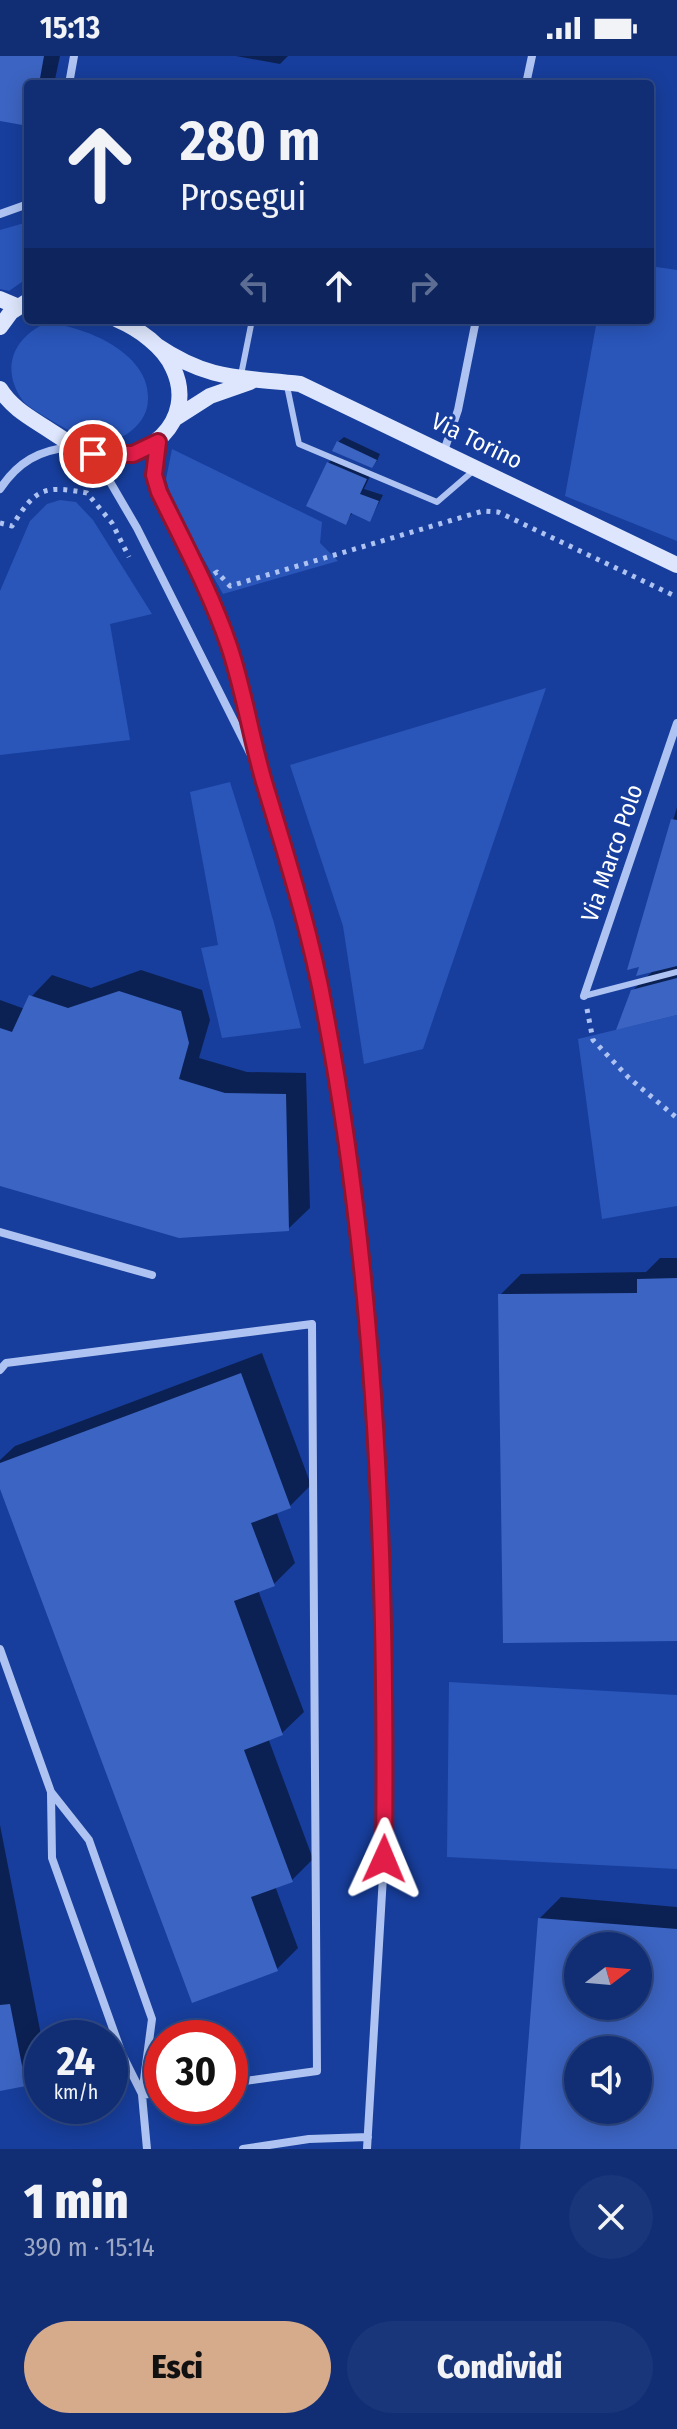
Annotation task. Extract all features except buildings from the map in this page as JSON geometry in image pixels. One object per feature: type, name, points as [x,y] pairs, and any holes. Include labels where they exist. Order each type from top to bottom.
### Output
[{"type":"main road","points":[[0,299],[24,302]]},
{"type":"main road","points":[[0,327],[24,304]]},
{"type":"main road","points":[[124,324],[196,370],[244,382]]},
{"type":"main road","points":[[0,389],[17,409],[74,446],[93,454],[133,454],[158,442],[174,419],[180,392],[178,379],[166,355],[156,345]]},
{"type":"main road","points":[[174,419],[210,396],[244,382]]},
{"type":"main road","name":"Via Torino","points":[[244,382],[300,384],[677,565]]},
{"type":"street","points":[[70,80],[74,56]]},
{"type":"street","points":[[527,80],[532,56]]},
{"type":"street","points":[[0,214],[24,205]]},
{"type":"street","points":[[444,451],[458,410],[475,324]]},
{"type":"street","points":[[158,442],[154,475],[159,492],[202,580],[228,643],[250,714],[263,778],[288,852],[325,1010],[353,1175],[369,1341],[386,1681],[384,1859],[367,2149]]},
{"type":"street","points":[[0,489],[28,458],[48,449],[74,446]]},
{"type":"street","points":[[93,454],[137,528],[263,778]]},
{"type":"street","name":"Via Marco Polo","points":[[584,996],[677,723]]},
{"type":"street","points":[[0,1232],[152,1275]]},
{"type":"street","points":[[0,1370],[6,1363],[312,1324],[317,2071],[248,2081]]},
{"type":"street","points":[[0,1649],[51,1792],[89,1840],[152,2019],[142,2095],[147,2149]]},
{"type":"street","points":[[51,1792],[52,1858],[122,2054],[142,2095]]},
{"type":"street","points":[[243,2149],[309,2139],[368,2137]]},
{"type":"lane","points":[[244,382],[251,324]]},
{"type":"lane","points":[[286,382],[299,444],[437,502],[477,468]]},
{"type":"lane","points":[[584,996],[677,972]]},
{"type":"path","points":[[0,523],[12,526],[30,498],[53,487],[87,493],[112,523],[133,565]]},
{"type":"path","points":[[202,580],[217,572],[230,586],[483,511],[498,512],[677,597]]},
{"type":"path","points":[[584,996],[593,1040],[629,1078],[677,1118]]},
{"type":"shaded area","points":[[24,223],[24,280],[9,291],[0,289],[0,230]]},
{"type":"shaded area","points":[[654,267],[677,270],[677,541],[565,496],[596,324],[654,324]]},
{"type":"shaded area","points":[[44,324],[62,325],[96,336],[127,356],[146,383],[148,399],[142,419],[131,431],[115,439],[91,441],[23,401],[16,389],[11,366],[18,346]]},
{"type":"shaded area","points":[[172,449],[322,522],[320,543],[338,561],[223,594],[173,504],[166,479]]},
{"type":"shaded area","points":[[60,500],[76,502],[93,520],[152,614],[110,624],[130,740],[0,755],[0,591],[30,521],[47,504]]},
{"type":"shaded area","points":[[546,688],[423,1049],[364,1064],[343,926],[290,765]]},
{"type":"shaded area","points":[[230,782],[274,923],[301,1028],[222,1038],[201,948],[218,945],[190,792]]},
{"type":"shaded area","points":[[677,1015],[677,1206],[602,1219],[578,1039]]},
{"type":"shaded area","points":[[449,1682],[677,1695],[677,1869],[447,1857]]},
{"type":"route","points":[[93,454],[133,454],[158,442],[154,475],[228,643],[250,714],[263,778],[288,852],[325,1010],[353,1175],[369,1341],[386,1681],[384,1859]]}]
